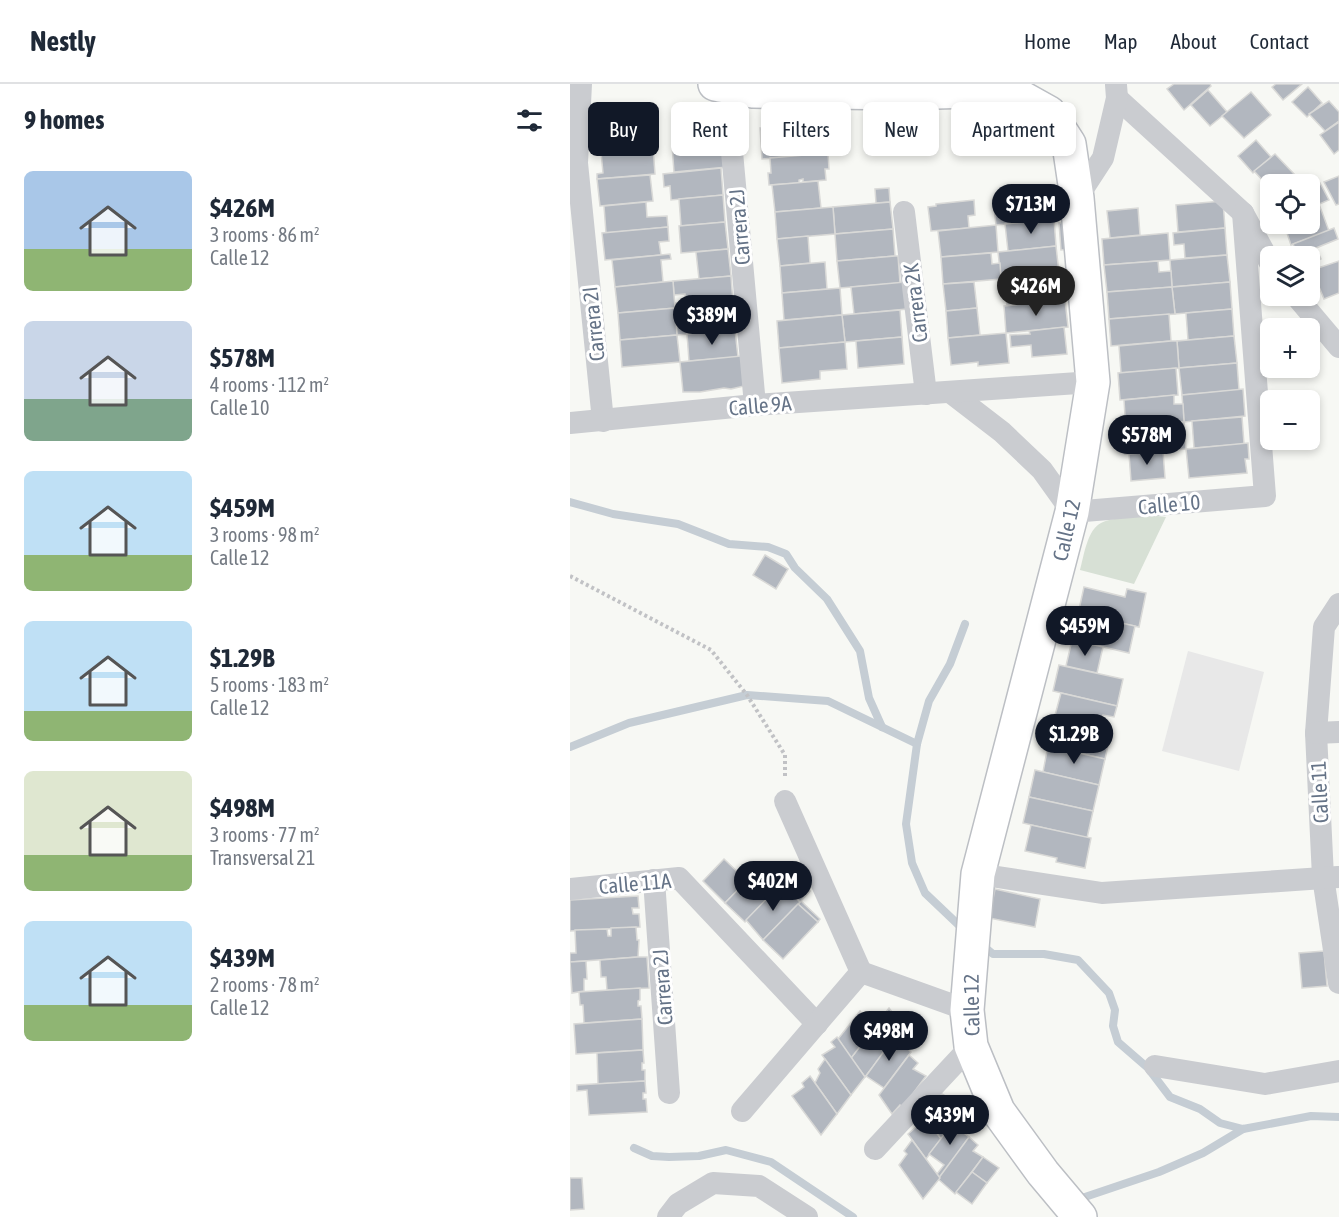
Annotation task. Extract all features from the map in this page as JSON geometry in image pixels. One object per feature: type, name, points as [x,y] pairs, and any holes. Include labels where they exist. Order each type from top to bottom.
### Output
[{"type":"main road","name":"Calle 12","points":[[736,86],[1008,90],[1049,112],[1069,144],[1077,198],[1093,382],[1072,512],[978,874],[967,1010],[971,1046],[998,1111],[1043,1173],[1080,1217]]},
{"type":"street","name":"Carrera 2I","points":[[581,84],[573,163],[603,421]]},
{"type":"street","name":"Carrera 2J","points":[[736,86],[755,405]]},
{"type":"street","points":[[1077,198],[1103,158],[1116,91]]},
{"type":"street","points":[[1116,91],[1243,213],[1261,246]]},
{"type":"street","name":"Carrera 2K","points":[[904,212],[926,394]]},
{"type":"street","name":"Calle 10","points":[[1072,512],[1265,496],[1243,213]]},
{"type":"street","points":[[1304,306],[1339,347]]},
{"type":"street","name":"Calle 9A","points":[[570,423],[755,405],[1093,382]]},
{"type":"street","points":[[950,392],[1002,432],[1042,470],[1072,512]]},
{"type":"street","name":"Calle 11","points":[[1339,604],[1324,627],[1316,733],[1339,983]]},
{"type":"street","points":[[1316,733],[1339,732]]},
{"type":"street","points":[[785,801],[861,972],[967,1010]]},
{"type":"street","points":[[978,874],[1102,893],[1331,877]]},
{"type":"street","name":"Calle 11A","points":[[570,889],[679,878],[817,1024]]},
{"type":"street","name":"Carrera 2J","points":[[654,880],[669,1093]]},
{"type":"street","points":[[742,1111],[861,972]]},
{"type":"street","points":[[875,1149],[971,1046]]},
{"type":"street","points":[[1155,1066],[1265,1084],[1339,1071]]},
{"type":"street","points":[[668,1217],[678,1204],[713,1183],[759,1186],[807,1217]]},
{"type":"path","points":[[570,576],[711,651],[747,695],[785,754],[785,801]]},
{"type":"shaded area","points":[[1149,515],[1166,517],[1134,584],[1080,570],[1087,544],[1096,526],[1111,520]]},
{"type":"shaded area","points":[[1188,651],[1264,672],[1239,771],[1162,751]]},
{"type":"building","points":[[1174,84],[1210,84],[1211,86],[1184,110],[1167,89]]},
{"type":"building","points":[[1276,84],[1302,84],[1283,100],[1272,87]]},
{"type":"building","points":[[1308,87],[1322,103],[1307,117],[1292,102]]},
{"type":"building","points":[[1208,90],[1227,112],[1210,126],[1191,105]]},
{"type":"building","points":[[1251,92],[1271,115],[1244,138],[1222,116]]},
{"type":"building","points":[[1329,101],[1339,112],[1339,121],[1325,131],[1309,114]]},
{"type":"building","points":[[1339,122],[1339,150],[1334,154],[1320,135]]},
{"type":"building","points":[[1256,140],[1271,157],[1253,173],[1238,156]]},
{"type":"building","points":[[1275,154],[1294,174],[1260,174],[1260,177],[1254,171]]},
{"type":"building","points":[[601,156],[654,156],[655,174],[597,179],[597,174],[603,173]]},
{"type":"building","points":[[673,156],[727,156],[728,167],[674,172]]},
{"type":"building","points":[[762,156],[799,156],[762,159]]},
{"type":"building","points":[[828,156],[829,169],[825,169],[826,180],[803,182],[803,179],[799,180],[799,183],[769,185],[770,158]]},
{"type":"building","points":[[721,168],[723,195],[671,200],[670,186],[664,187],[663,174]]},
{"type":"building","points":[[650,175],[653,201],[600,206],[597,179]]},
{"type":"building","points":[[1339,176],[1339,204],[1336,205],[1324,182]]},
{"type":"building","points":[[818,181],[821,208],[775,212],[772,185]]},
{"type":"building","points":[[1320,183],[1329,200],[1320,204]]},
{"type":"building","points":[[889,188],[890,202],[876,203],[875,189]]},
{"type":"building","points":[[1051,192],[1054,219],[1016,223],[1016,196]]},
{"type":"building","points":[[723,195],[725,222],[681,226],[679,199]]},
{"type":"building","points":[[1016,196],[1016,223],[996,225],[993,198]]},
{"type":"building","points":[[974,200],[975,215],[968,216],[969,228],[931,231],[928,207]]},
{"type":"building","points":[[1223,201],[1225,228],[1178,232],[1176,205]]},
{"type":"building","points":[[646,202],[647,217],[667,216],[668,227],[606,233],[604,206]]},
{"type":"building","points":[[890,202],[893,229],[835,234],[833,207]]},
{"type":"building","points":[[833,207],[835,234],[777,239],[775,212]]},
{"type":"building","points":[[1320,207],[1329,231],[1291,245],[1287,234],[1320,234]]},
{"type":"building","points":[[1138,208],[1140,235],[1110,238],[1107,211]]},
{"type":"building","points":[[1054,219],[1056,246],[1008,251],[1005,224]]},
{"type":"building","points":[[725,222],[728,249],[681,253],[679,226]]},
{"type":"building","points":[[1067,222],[1069,249],[1061,250],[1059,223]]},
{"type":"building","points":[[996,225],[998,252],[941,257],[938,231]]},
{"type":"building","points":[[668,227],[669,241],[659,242],[661,255],[605,260],[602,233]]},
{"type":"building","points":[[1225,228],[1227,255],[1185,258],[1184,244],[1174,245],[1173,233]]},
{"type":"building","points":[[1334,228],[1338,239],[1320,246],[1294,246],[1293,244]]},
{"type":"building","points":[[893,229],[895,256],[837,261],[835,234]]},
{"type":"building","points":[[1168,233],[1170,260],[1104,265],[1102,239]]},
{"type":"building","points":[[808,236],[810,263],[780,266],[777,239]]},
{"type":"building","points":[[1056,246],[1059,273],[1001,279],[998,252]]},
{"type":"building","points":[[728,249],[731,276],[699,279],[696,252]]},
{"type":"building","points":[[991,253],[992,264],[1000,263],[1001,279],[943,284],[941,257]]},
{"type":"building","points":[[670,254],[671,259],[661,260],[663,282],[615,287],[612,260]]},
{"type":"building","points":[[1227,255],[1230,282],[1172,287],[1170,260]]},
{"type":"building","points":[[898,256],[900,283],[840,288],[837,261]]},
{"type":"building","points":[[1158,261],[1159,272],[1171,271],[1172,287],[1107,292],[1104,265]]},
{"type":"building","points":[[1339,261],[1339,293],[1324,299],[1320,289],[1320,267]]},
{"type":"building","points":[[825,262],[827,289],[782,293],[780,266]]},
{"type":"building","points":[[1059,273],[1061,300],[1007,305],[1006,290],[1002,290],[1001,279]]},
{"type":"building","points":[[731,276],[733,303],[675,308],[675,303],[686,302],[685,294],[674,295],[673,281]]},
{"type":"building","points":[[673,281],[675,308],[618,313],[615,287]]},
{"type":"building","points":[[905,282],[907,309],[854,314],[851,287]]},
{"type":"building","points":[[974,282],[977,308],[946,311],[943,284]]},
{"type":"building","points":[[1230,282],[1232,309],[1175,314],[1172,287]]},
{"type":"building","points":[[1172,287],[1175,314],[1109,319],[1107,292]]},
{"type":"building","points":[[840,288],[842,315],[784,320],[782,293]]},
{"type":"building","points":[[1065,300],[1068,327],[1006,333],[1004,306]]},
{"type":"building","points":[[733,303],[735,330],[677,335],[675,308]]},
{"type":"building","points":[[675,308],[677,335],[620,340],[618,313]]},
{"type":"building","points":[[977,308],[980,335],[948,338],[946,311]]},
{"type":"building","points":[[1232,309],[1234,336],[1188,340],[1186,313]]},
{"type":"building","points":[[900,310],[902,337],[845,342],[842,315]]},
{"type":"building","points":[[1169,314],[1171,341],[1111,346],[1109,319]]},
{"type":"building","points":[[842,315],[845,342],[779,348],[777,321]]},
{"type":"building","points":[[1064,327],[1067,354],[1032,357],[1031,345],[1011,347],[1010,335],[1030,334],[1029,331]]},
{"type":"building","points":[[735,330],[738,357],[689,361],[687,334]]},
{"type":"building","points":[[1006,333],[1009,363],[978,366],[978,362],[951,365],[948,338]]},
{"type":"building","points":[[677,335],[680,362],[622,367],[620,340]]},
{"type":"building","points":[[1234,336],[1237,363],[1179,368],[1177,341]]},
{"type":"building","points":[[902,337],[904,364],[858,368],[856,341]]},
{"type":"building","points":[[1177,341],[1179,368],[1121,373],[1119,346]]},
{"type":"building","points":[[845,342],[847,369],[820,371],[820,379],[782,383],[779,348]]},
{"type":"building","points":[[741,356],[744,386],[683,392],[680,362]]},
{"type":"building","points":[[1237,363],[1239,390],[1182,395],[1179,368]]},
{"type":"building","points":[[1176,368],[1178,395],[1120,400],[1118,373]]},
{"type":"building","points":[[1243,389],[1245,416],[1184,422],[1182,395]]},
{"type":"building","points":[[1174,395],[1174,404],[1183,404],[1184,422],[1122,427],[1121,416],[1125,416],[1124,400]]},
{"type":"building","points":[[1242,417],[1244,444],[1194,448],[1192,421]]},
{"type":"building","points":[[1184,422],[1186,449],[1125,454],[1124,443],[1128,443],[1126,427]]},
{"type":"building","points":[[1248,443],[1249,459],[1245,459],[1247,473],[1189,478],[1186,449]]},
{"type":"building","points":[[1163,451],[1165,478],[1131,481],[1129,454]]},
{"type":"building","points":[[765,555],[788,569],[776,589],[753,575]]},
{"type":"building","points":[[1084,587],[1125,597],[1127,589],[1146,593],[1139,627],[1078,614]]},
{"type":"building","points":[[1071,612],[1135,626],[1129,653],[1065,638]]},
{"type":"building","points":[[1072,640],[1103,647],[1097,673],[1066,666]]},
{"type":"building","points":[[1059,665],[1123,679],[1117,706],[1053,691]]},
{"type":"building","points":[[1061,693],[1117,706],[1114,717],[1103,715],[1100,730],[1054,719]]},
{"type":"building","points":[[1054,719],[1111,732],[1105,759],[1048,746]]},
{"type":"building","points":[[1048,746],[1105,759],[1099,785],[1043,772]]},
{"type":"building","points":[[1035,770],[1099,785],[1093,811],[1029,797]]},
{"type":"building","points":[[1029,797],[1093,811],[1087,838],[1023,823]]},
{"type":"building","points":[[1031,825],[1091,838],[1085,868],[1056,862],[1057,858],[1025,851]]},
{"type":"building","points":[[724,859],[747,881],[725,903],[703,881]]},
{"type":"building","points":[[782,865],[810,891],[801,901],[820,919],[818,922],[781,884],[770,877]]},
{"type":"building","points":[[760,867],[780,885],[745,922],[725,903]]},
{"type":"building","points":[[781,884],[800,902],[763,940],[746,920]]},
{"type":"building","points":[[995,889],[1040,899],[1035,927],[989,918]]},
{"type":"building","points":[[638,896],[639,908],[632,908],[633,914],[639,914],[640,927],[570,931],[570,900]]},
{"type":"building","points":[[798,904],[818,922],[783,959],[763,940]]},
{"type":"building","points":[[636,927],[637,940],[639,940],[638,957],[570,962],[570,953],[576,953],[575,930],[607,929],[608,936],[611,936],[611,928]]},
{"type":"building","points":[[1324,951],[1327,986],[1302,988],[1299,953]]},
{"type":"building","points":[[647,957],[649,988],[607,990],[606,977],[601,977],[600,960]]},
{"type":"building","points":[[586,961],[587,979],[584,979],[584,991],[572,993],[570,962]]},
{"type":"building","points":[[640,988],[638,1006],[641,1006],[642,1019],[584,1023],[583,1005],[580,1005],[579,992]]},
{"type":"building","points":[[889,1008],[903,1027],[865,1077],[851,1058]]},
{"type":"building","points":[[860,1011],[869,1023],[864,1029],[869,1035],[851,1058],[838,1039]]},
{"type":"building","points":[[642,1019],[643,1050],[576,1054],[574,1024]]},
{"type":"building","points":[[895,1036],[903,1040],[903,1044],[911,1052],[884,1088],[866,1076]]},
{"type":"building","points":[[837,1037],[865,1077],[851,1095],[822,1055],[835,1047],[831,1042]]},
{"type":"building","points":[[643,1050],[642,1070],[645,1070],[645,1081],[598,1084],[597,1053]]},
{"type":"building","points":[[909,1055],[918,1063],[913,1069],[926,1076],[903,1107],[900,1105],[892,1114],[879,1095]]},
{"type":"building","points":[[825,1059],[851,1095],[837,1114],[815,1083],[820,1073],[818,1069]]},
{"type":"building","points":[[810,1076],[837,1114],[821,1135],[792,1096],[804,1087],[802,1083]]},
{"type":"building","points":[[645,1081],[646,1093],[643,1093],[643,1099],[646,1099],[647,1112],[589,1115],[587,1090],[577,1091],[577,1085]]},
{"type":"building","points":[[942,1094],[953,1101],[947,1107],[959,1116],[941,1139],[925,1117]]},
{"type":"building","points":[[925,1117],[941,1139],[926,1159],[908,1134],[917,1126],[915,1123]]},
{"type":"building","points":[[956,1119],[966,1126],[961,1131],[969,1137],[940,1178],[937,1174],[944,1165],[929,1154]]},
{"type":"building","points":[[969,1137],[978,1145],[973,1151],[983,1157],[955,1194],[938,1179]]},
{"type":"building","points":[[912,1140],[940,1178],[923,1199],[899,1165],[907,1154],[904,1151]]},
{"type":"building","points":[[983,1157],[999,1168],[987,1183],[972,1172]]},
{"type":"building","points":[[972,1172],[987,1183],[972,1204],[956,1192]]},
{"type":"building","points":[[570,1178],[582,1178],[584,1209],[570,1210]]},
{"type":"waterway","points":[[570,502],[613,514],[678,524],[729,544],[768,547],[786,554],[795,568],[827,599],[860,651],[869,698],[882,727]]},
{"type":"waterway","points":[[965,624],[950,664],[929,701],[917,744],[906,824],[912,863],[925,893],[965,931]]},
{"type":"waterway","points":[[570,747],[629,723],[747,695],[828,701],[917,744]]},
{"type":"waterway","points":[[981,944],[993,954],[1044,954],[1078,960],[1109,993],[1115,1010],[1113,1026],[1118,1042],[1148,1068],[1170,1097],[1200,1109],[1220,1123],[1243,1129],[1311,1116],[1339,1117]]},
{"type":"waterway","points":[[1076,1200],[1159,1172],[1203,1153],[1243,1129]]},
{"type":"waterway","points":[[634,1148],[652,1156],[669,1157],[699,1156],[726,1150],[771,1162],[853,1217]]}]
